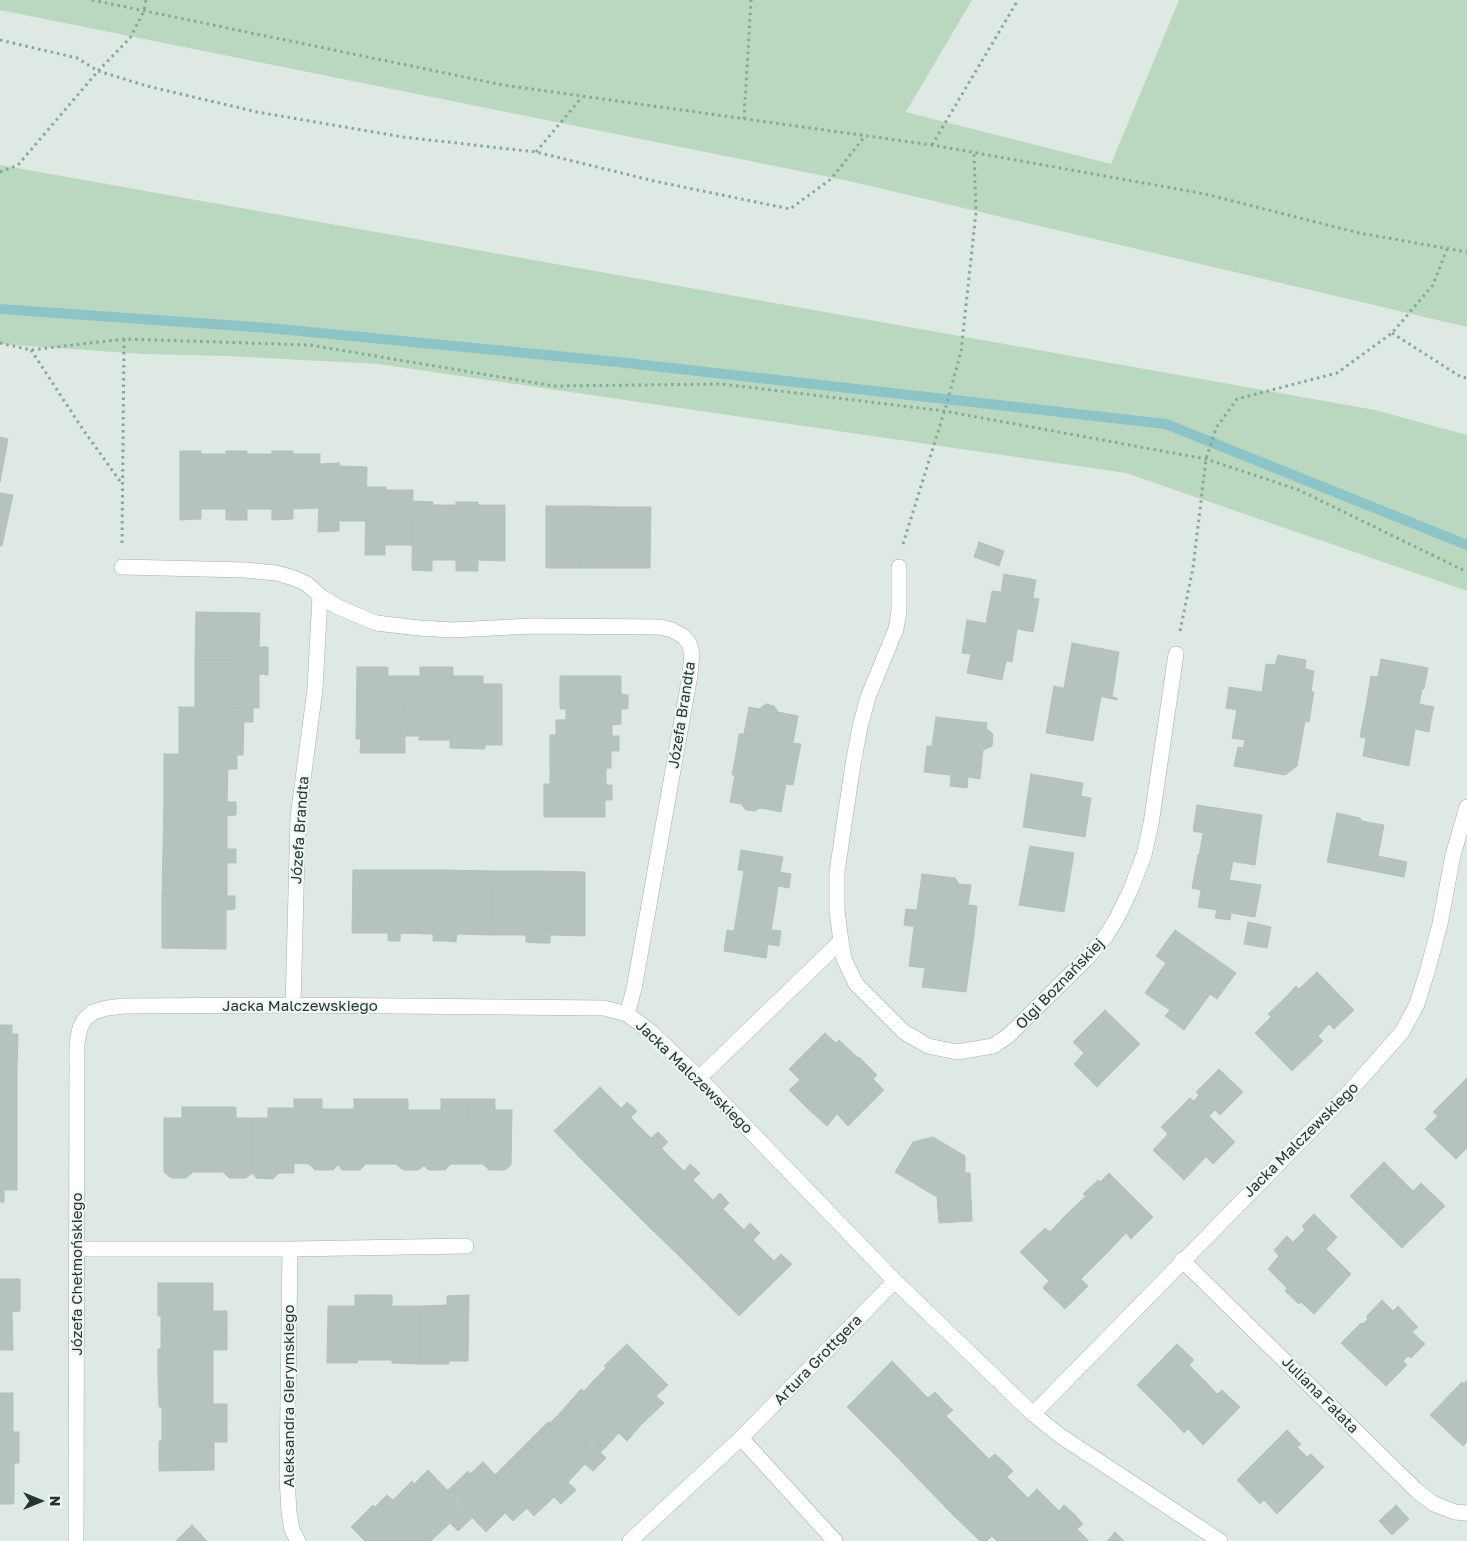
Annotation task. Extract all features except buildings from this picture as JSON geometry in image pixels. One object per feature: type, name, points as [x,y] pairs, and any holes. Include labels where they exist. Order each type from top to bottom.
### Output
[{"type":"street","name":"Józefa Brandta","points":[[122,567],[245,570],[276,573],[307,584],[320,596],[338,607],[376,622],[419,628],[453,630],[532,626],[661,627],[683,636],[689,643],[692,653],[690,674],[634,989],[627,1014]]},
{"type":"street","name":"Olgi Boznańskiej","points":[[899,567],[899,611],[896,629],[868,697],[853,764],[837,872],[837,911],[844,959],[856,984],[904,1032],[928,1046],[957,1052],[993,1046],[1008,1036],[1086,959],[1106,936],[1131,889],[1144,855],[1151,824],[1176,654]]},
{"type":"street","name":"Józefa Brandta","points":[[292,1005],[298,817],[315,689],[320,596]]},
{"type":"street","name":"Jacka Malczewskiego","points":[[1033,1414],[1182,1260],[1350,1091],[1402,1032],[1417,1004],[1428,972],[1440,924],[1453,855],[1467,807]]},
{"type":"street","points":[[699,1078],[841,940]]},
{"type":"street","name":"Jacka Malczewskiego","points":[[93,1012],[124,1006],[292,1005],[604,1008],[627,1014],[639,1021],[699,1078],[895,1281],[1033,1414],[1067,1440],[1220,1541]]},
{"type":"street","name":"Józefa Chełmońskiego","points":[[76,1541],[77,1044],[80,1028],[85,1019],[93,1012]]},
{"type":"street","points":[[77,1249],[290,1249],[466,1246]]},
{"type":"street","name":"Aleksandra Gierymskiego","points":[[290,1249],[288,1478],[289,1512],[292,1530],[298,1541]]},
{"type":"street","name":"Juliana Fałata","points":[[1182,1260],[1417,1491],[1434,1504],[1454,1512],[1467,1513]]},
{"type":"street","name":"Artura Grottgera","points":[[630,1541],[741,1438],[895,1281]]},
{"type":"street","points":[[741,1438],[835,1541]]},
{"type":"path","points":[[92,0],[503,85],[932,145],[1205,194],[1359,233],[1467,252]]},
{"type":"path","points":[[0,172],[18,165],[98,71],[130,38],[144,11],[146,0]]},
{"type":"path","points":[[744,119],[751,0]]},
{"type":"path","points":[[932,145],[1018,0]]},
{"type":"path","points":[[0,40],[77,58],[98,71],[147,86],[256,112],[403,137],[536,152],[654,181],[790,209],[831,179],[865,136]]},
{"type":"path","points":[[536,152],[583,96]]},
{"type":"path","points":[[899,567],[899,554],[946,406],[960,352],[976,212],[974,154]]},
{"type":"path","points":[[1176,654],[1193,568],[1206,459],[1216,428],[1236,399],[1337,373],[1392,333],[1432,285],[1447,249]]},
{"type":"path","points":[[1392,333],[1461,377],[1467,378]]},
{"type":"path","points":[[122,567],[124,339]]},
{"type":"path","points":[[0,343],[31,350],[124,339],[310,345],[554,386],[722,384],[944,411],[1206,459],[1299,490],[1467,572]]},
{"type":"path","points":[[31,350],[122,485]]},
{"type":"green space","points":[[0,0],[972,0],[906,112],[1111,164],[1179,0],[1467,0],[1467,327],[849,181],[0,10]]},
{"type":"green space","points":[[0,165],[1375,410],[1467,435],[1467,591],[1126,473],[378,364],[227,356],[142,354],[0,344]]},
{"type":"waterway","points":[[0,309],[269,328],[618,362],[1166,424],[1467,545]]}]
